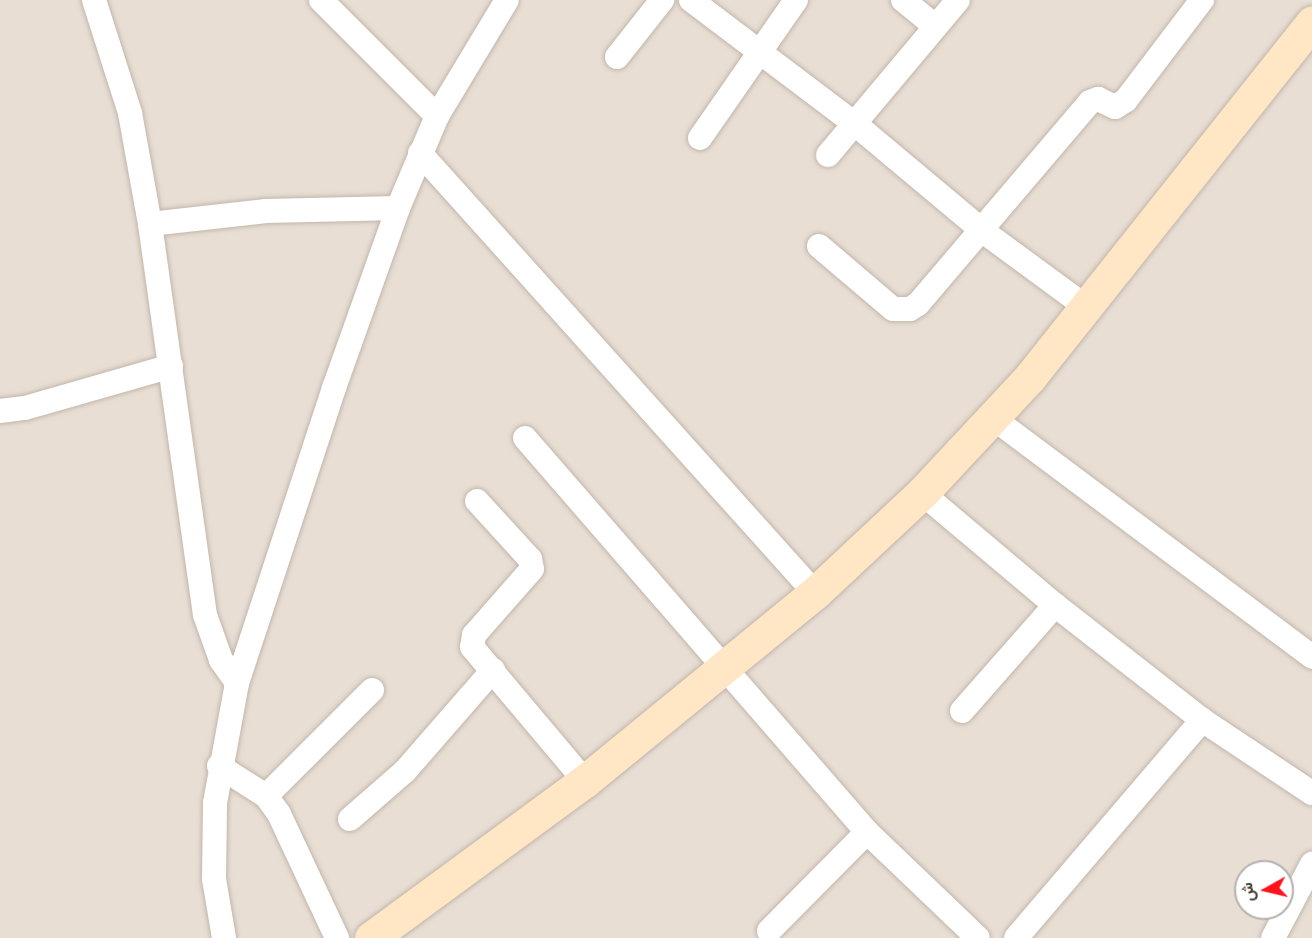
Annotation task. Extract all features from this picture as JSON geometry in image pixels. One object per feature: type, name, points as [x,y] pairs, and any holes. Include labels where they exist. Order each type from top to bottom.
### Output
[{"type":"street","points":[[94,0],[130,113],[150,224],[205,615],[221,660],[237,683]]},
{"type":"street","points":[[321,0],[436,116]]},
{"type":"street","points":[[224,938],[214,879],[219,766],[237,683],[334,388],[398,208],[436,116],[507,0]]},
{"type":"street","points":[[617,57],[662,0]]},
{"type":"street","points":[[691,0],[855,124],[984,232],[1086,307]]},
{"type":"street","points":[[700,138],[796,0]]},
{"type":"street","points":[[903,0],[935,26]]},
{"type":"street","points":[[828,155],[958,0]]},
{"type":"street","points":[[819,246],[886,304],[899,310],[918,304],[984,232],[1090,102],[1098,99],[1115,107],[1126,100],[1202,0]]},
{"type":"street","points":[[371,938],[585,781],[815,593],[922,493],[993,418],[1086,307],[1312,22]]},
{"type":"street","points":[[420,153],[815,593]]},
{"type":"street","points":[[150,224],[266,211],[398,208]]},
{"type":"street","points":[[0,411],[25,408],[171,366]]},
{"type":"street","points":[[993,418],[1312,657]]},
{"type":"street","points":[[525,438],[867,832],[978,938]]},
{"type":"street","points":[[922,493],[1055,605],[1202,720],[1312,793]]},
{"type":"street","points":[[477,501],[530,559],[532,569],[474,635],[472,648],[585,781]]},
{"type":"street","points":[[962,711],[1055,605]]},
{"type":"street","points":[[350,819],[405,771],[493,670]]},
{"type":"street","points":[[266,796],[372,690]]},
{"type":"street","points":[[1016,938],[1202,720]]},
{"type":"street","points":[[219,766],[266,796],[279,814],[337,938]]},
{"type":"street","points":[[769,930],[867,832]]},
{"type":"street","points":[[1274,938],[1312,864]]},
{"type":"shaded area","points":[[0,0],[1312,0],[1312,938],[0,938]]}]
